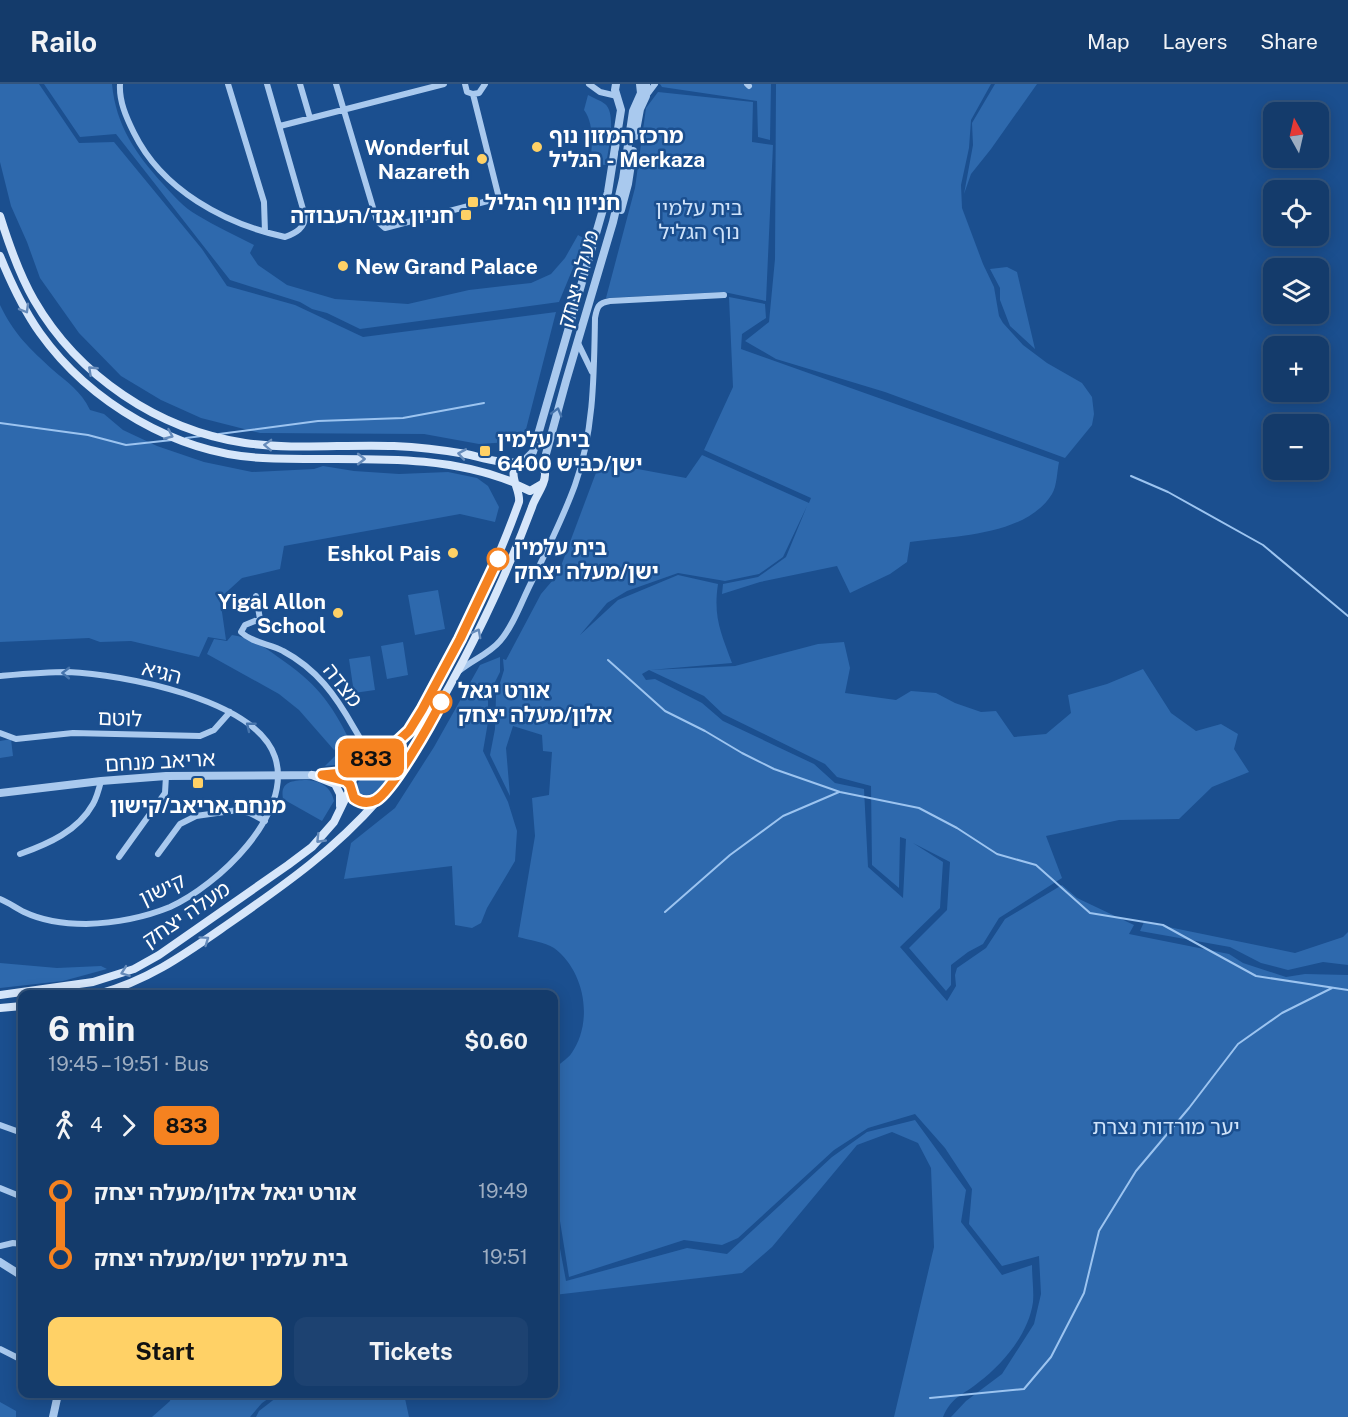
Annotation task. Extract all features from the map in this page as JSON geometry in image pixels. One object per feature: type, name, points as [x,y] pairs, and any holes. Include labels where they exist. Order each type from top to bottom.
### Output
[{"type":"main road","points":[[0,216],[29,290],[58,336],[105,382],[165,419],[208,435],[246,443],[407,447],[506,462],[534,460],[544,469],[544,479],[497,594],[434,717],[397,775]]},
{"type":"main road","points":[[0,256],[17,296],[63,361],[102,396],[135,418],[171,436],[204,447],[244,456],[424,461],[490,473],[530,491],[542,484]]},
{"type":"main road","points":[[383,750],[402,738],[415,723],[482,597],[519,502],[520,496],[513,474],[522,461]]},
{"type":"main road","points":[[383,750],[392,751],[398,757],[401,765],[397,775]]},
{"type":"main road","name":"מעלה יצחק","points":[[37,990],[82,984],[121,974],[147,962],[174,945],[302,855],[327,831],[340,812],[350,787],[363,766],[383,750]]},
{"type":"main road","points":[[312,775],[327,780],[338,788],[341,799],[340,812]]},
{"type":"main road","name":"מעלה יצחק","points":[[111,990],[139,981],[166,966],[296,876],[343,837],[397,775]]},
{"type":"main road","points":[[350,787],[354,798],[361,802],[374,801],[381,796]]},
{"type":"main road","name":"מעלה יצחק","points":[[0,995],[18,993]]},
{"type":"main road","points":[[0,1008],[18,1006]]},
{"type":"street","points":[[120,84],[122,103],[133,132],[149,158],[168,179],[206,207],[265,232],[285,237],[300,229],[305,222],[267,84]]},
{"type":"street","points":[[228,84],[264,202],[265,232]]},
{"type":"street","points":[[300,84],[310,118]]},
{"type":"street","points":[[336,84],[377,221],[385,228],[499,198],[473,94]]},
{"type":"street","points":[[280,126],[444,84]]},
{"type":"street","points":[[465,84],[467,92],[473,94],[479,93],[485,84]]},
{"type":"street","points":[[589,84],[600,92],[618,97],[627,103],[643,97],[655,84]]},
{"type":"street","name":"מעלה יצחק","points":[[522,461],[533,452],[601,218],[621,110],[615,90],[616,84]]},
{"type":"street","points":[[640,84],[643,97]]},
{"type":"street","points":[[643,97],[646,84]]},
{"type":"street","name":"מעלה יצחק","points":[[544,469],[546,454],[610,233],[623,179],[633,111],[643,97]]},
{"type":"street","points":[[456,673],[501,640],[539,566],[576,484],[587,435],[594,379],[597,307],[601,303],[723,295]]},
{"type":"street","points":[[578,343],[594,379]]},
{"type":"street","name":"מצדה","points":[[256,596],[260,619],[245,625],[241,632],[247,637],[280,649],[317,675],[339,702],[360,738],[366,753],[363,766]]},
{"type":"street","name":"הגיא","points":[[0,676],[69,672],[116,678],[196,697],[230,712],[251,726],[269,745],[276,759],[277,775]]},
{"type":"street","name":"לוטם","points":[[0,733],[16,739],[73,733],[200,736],[214,730],[230,712]]},
{"type":"street","name":"מצדה","points":[[360,738],[368,747],[383,750]]},
{"type":"street","points":[[322,775],[353,772],[363,766]]},
{"type":"street","name":"קישון","points":[[0,899],[35,916],[70,924],[117,922],[145,916],[173,906],[200,889],[244,850],[265,821],[272,806],[277,775]]},
{"type":"street","points":[[322,775],[342,779],[350,787]]},
{"type":"street","name":"אריאב מנחם","points":[[0,793],[166,776],[322,775]]},
{"type":"street","points":[[119,857],[165,793],[166,776]]},
{"type":"street","points":[[20,854],[48,843],[72,828],[93,804],[101,781]]},
{"type":"street","points":[[158,854],[180,824],[196,816],[238,810],[265,821]]},
{"type":"street","points":[[0,1125],[18,1132]]},
{"type":"street","points":[[0,1188],[18,1195]]},
{"type":"street","points":[[0,1246],[18,1244]]},
{"type":"street","points":[[0,1262],[18,1273]]},
{"type":"street","points":[[0,1349],[18,1358]]},
{"type":"street","points":[[53,1417],[57,1398]]},
{"type":"green space","points":[[0,84],[39,84],[79,143],[114,142],[202,249],[227,286],[295,305],[363,337],[556,312],[523,441],[479,444],[424,434],[260,433],[201,418],[161,400],[121,376],[79,333],[40,278],[11,206],[0,162]]},
{"type":"green space","points":[[44,84],[112,84],[118,113],[129,138],[144,162],[179,201],[192,212],[254,245],[250,253],[258,265],[287,285],[335,299],[408,304],[469,290],[531,283],[551,274],[565,258],[578,235],[585,239],[559,302],[360,329],[300,302],[230,280],[116,134],[80,137]]},
{"type":"green space","points":[[660,84],[771,84],[770,140],[758,137],[757,101],[662,87]]},
{"type":"green space","points":[[776,84],[991,84],[971,120],[969,148],[961,185],[962,208],[994,287],[999,316],[1003,323],[1023,345],[1047,363],[1082,383],[1092,397],[1094,414],[1092,425],[1065,458],[885,392],[776,359],[745,341],[769,322],[775,259]]},
{"type":"green space","points":[[995,84],[1037,84],[971,174],[964,194],[973,145],[972,123]]},
{"type":"green space","name":"בית עלמין נוף הגליל","points":[[658,92],[753,102],[752,142],[773,145],[766,301],[724,292],[606,298],[635,188],[646,108]]},
{"type":"green space","points":[[588,95],[601,101],[609,109],[611,133],[606,165],[591,164],[591,129],[584,110]]},
{"type":"green space","points":[[1007,267],[1017,272],[1035,349],[1010,326],[1000,300],[1000,288],[990,269]]},
{"type":"green space","name":"יער מורדות נצרת","points":[[729,297],[765,304],[766,318],[742,334],[741,349],[1059,462],[1052,494],[1040,508],[1025,518],[988,532],[910,542],[907,562],[890,574],[850,593],[837,566],[760,582],[722,594],[723,584],[758,577],[786,557],[807,506],[783,557],[759,574],[725,581],[678,573],[627,591],[607,603],[580,635],[618,600],[678,575],[718,584],[717,616],[732,663],[650,670],[735,666],[818,644],[844,642],[850,668],[845,693],[896,700],[911,691],[936,693],[955,703],[981,712],[996,711],[1014,737],[1046,734],[1071,713],[1068,695],[1107,684],[1143,669],[1171,713],[1196,731],[1221,724],[1238,734],[1234,749],[1249,772],[1212,787],[1179,819],[1119,820],[1046,836],[1062,878],[999,918],[983,944],[951,965],[951,985],[946,991],[909,948],[947,910],[950,862],[913,843],[943,862],[940,908],[900,947],[947,1001],[956,986],[957,968],[986,948],[1005,919],[1062,885],[1077,898],[1134,925],[1129,934],[1229,954],[1243,963],[1286,977],[1305,974],[1348,975],[1348,1417],[951,1417],[966,1401],[1002,1374],[1034,1324],[1041,1294],[1039,1256],[1002,1266],[969,1224],[972,1189],[945,1148],[915,1114],[868,1128],[834,1150],[738,1238],[722,1245],[684,1240],[569,1277],[558,1209],[558,1065],[571,1054],[578,1041],[584,1012],[583,998],[579,983],[565,958],[550,946],[518,937],[535,836],[532,798],[549,795],[552,752],[543,751],[542,735],[513,726],[506,748],[510,796],[490,755],[495,729],[496,696],[504,670],[503,659],[506,660],[541,594],[558,574],[600,462],[686,478],[702,455],[809,503],[811,498],[704,450],[733,387]],"holes":[[[649,670],[704,696],[723,714],[825,764],[837,777],[871,786],[872,865],[899,888],[900,837],[906,839],[903,898],[868,867],[864,789],[835,783],[814,764],[723,721],[702,703],[655,679],[646,680],[642,674]]]},
{"type":"green space","points":[[0,305],[23,340],[78,392],[90,410],[104,414],[123,430],[157,446],[204,462],[252,472],[314,469],[323,466],[399,474],[448,472],[477,478],[488,486],[499,507],[495,522],[460,514],[284,546],[280,569],[242,578],[220,598],[226,640],[208,637],[199,657],[131,641],[100,642],[89,638],[0,642]]},
{"type":"green space","points":[[438,590],[445,629],[415,635],[408,595]]},
{"type":"green space","points":[[232,635],[251,640],[262,646],[302,675],[329,704],[350,741],[334,750],[299,710],[279,694],[207,654],[214,639],[227,641]]},
{"type":"green space","points":[[403,642],[408,675],[387,679],[381,646]]},
{"type":"green space","points":[[370,656],[375,690],[354,693],[349,659]]},
{"type":"green space","points":[[500,657],[500,672],[488,696],[488,722],[483,751],[508,802],[517,831],[515,861],[487,908],[481,923],[472,928],[455,925],[452,866],[344,879],[351,843],[395,808],[434,747],[480,665]]},
{"type":"green space","points":[[11,739],[13,756],[0,758],[0,741]]},
{"type":"green space","points":[[353,746],[357,753],[355,763],[325,766],[336,755]]},
{"type":"green space","points":[[386,755],[393,760],[394,765],[387,781],[374,794],[360,795],[356,788],[357,784],[377,759]]},
{"type":"green space","points":[[315,781],[330,791],[334,801],[322,821],[283,799],[285,786],[291,782]]},
{"type":"green space","points":[[1144,922],[1295,953],[1343,937],[1348,932],[1348,965],[1323,962],[1288,970],[1261,963],[1230,947],[1140,931]]},
{"type":"green space","points":[[0,963],[57,968],[101,966],[107,969],[63,981],[0,988]]},
{"type":"green space","points":[[915,1120],[966,1190],[961,1222],[1002,1275],[1032,1265],[1031,1314],[1014,1347],[979,1382],[954,1400],[943,1417],[894,1417],[934,1247],[931,1168],[918,1143],[892,1132],[857,1145],[772,1247],[742,1273],[558,1295],[558,1238],[566,1281],[687,1248],[727,1254],[832,1157],[867,1132]]},
{"type":"green space","points":[[170,1398],[269,1398],[250,1417],[152,1417]]},
{"type":"green space","points":[[276,1398],[405,1398],[409,1417],[256,1417],[259,1411]]},
{"type":"green space","points":[[0,1402],[16,1411],[16,1417],[0,1417]]},
{"type":"waterway","points":[[219,434],[318,421],[403,418],[484,403]]},
{"type":"waterway","points":[[0,423],[88,435],[126,445],[172,440]]},
{"type":"waterway","points":[[186,438],[202,436]]},
{"type":"waterway","points":[[1131,476],[1168,492],[1263,545],[1348,616]]},
{"type":"waterway","points":[[608,660],[665,711],[742,753],[774,769],[840,792],[919,808],[957,828],[997,854],[1036,865],[1090,913],[1163,925],[1256,976],[1348,990]]},
{"type":"waterway","points":[[665,912],[730,855],[783,816],[839,792]]},
{"type":"waterway","points":[[930,1398],[1024,1389],[1051,1357],[1084,1293],[1099,1231],[1136,1171],[1189,1108],[1238,1044],[1282,1013],[1332,988]]},
{"type":"bus line","name":"833","points":[[441,702],[397,775],[381,796],[374,801],[361,802],[354,798],[350,785],[346,781],[322,775],[361,769],[373,755],[395,744],[409,731],[482,597],[498,559]]},
{"type":"place","name":"מרכז המזון נוף הגליל - Merkaza","points":[[537,147]]},
{"type":"place","name":"Wonderful Nazareth","points":[[482,159]]},
{"type":"place","name":"חניון נוף הגליל","points":[[473,202]]},
{"type":"place","name":"חניון אגד/העבודה","points":[[466,215]]},
{"type":"place","name":"New Grand Palace","points":[[343,266]]},
{"type":"place","name":"בית עלמין ישן/כביש 6400","points":[[485,451]]},
{"type":"place","name":"Eshkol Pais","points":[[453,553]]},
{"type":"place","name":"בית עלמין ישן/מעלה יצחק","points":[[498,559]]},
{"type":"place","name":"Yigal Allon School","points":[[338,613]]},
{"type":"place","name":"אורט יגאל אלון/מעלה יצחק","points":[[441,702]]},
{"type":"place","name":"מנחם אריאב/קישון","points":[[198,783]]}]
